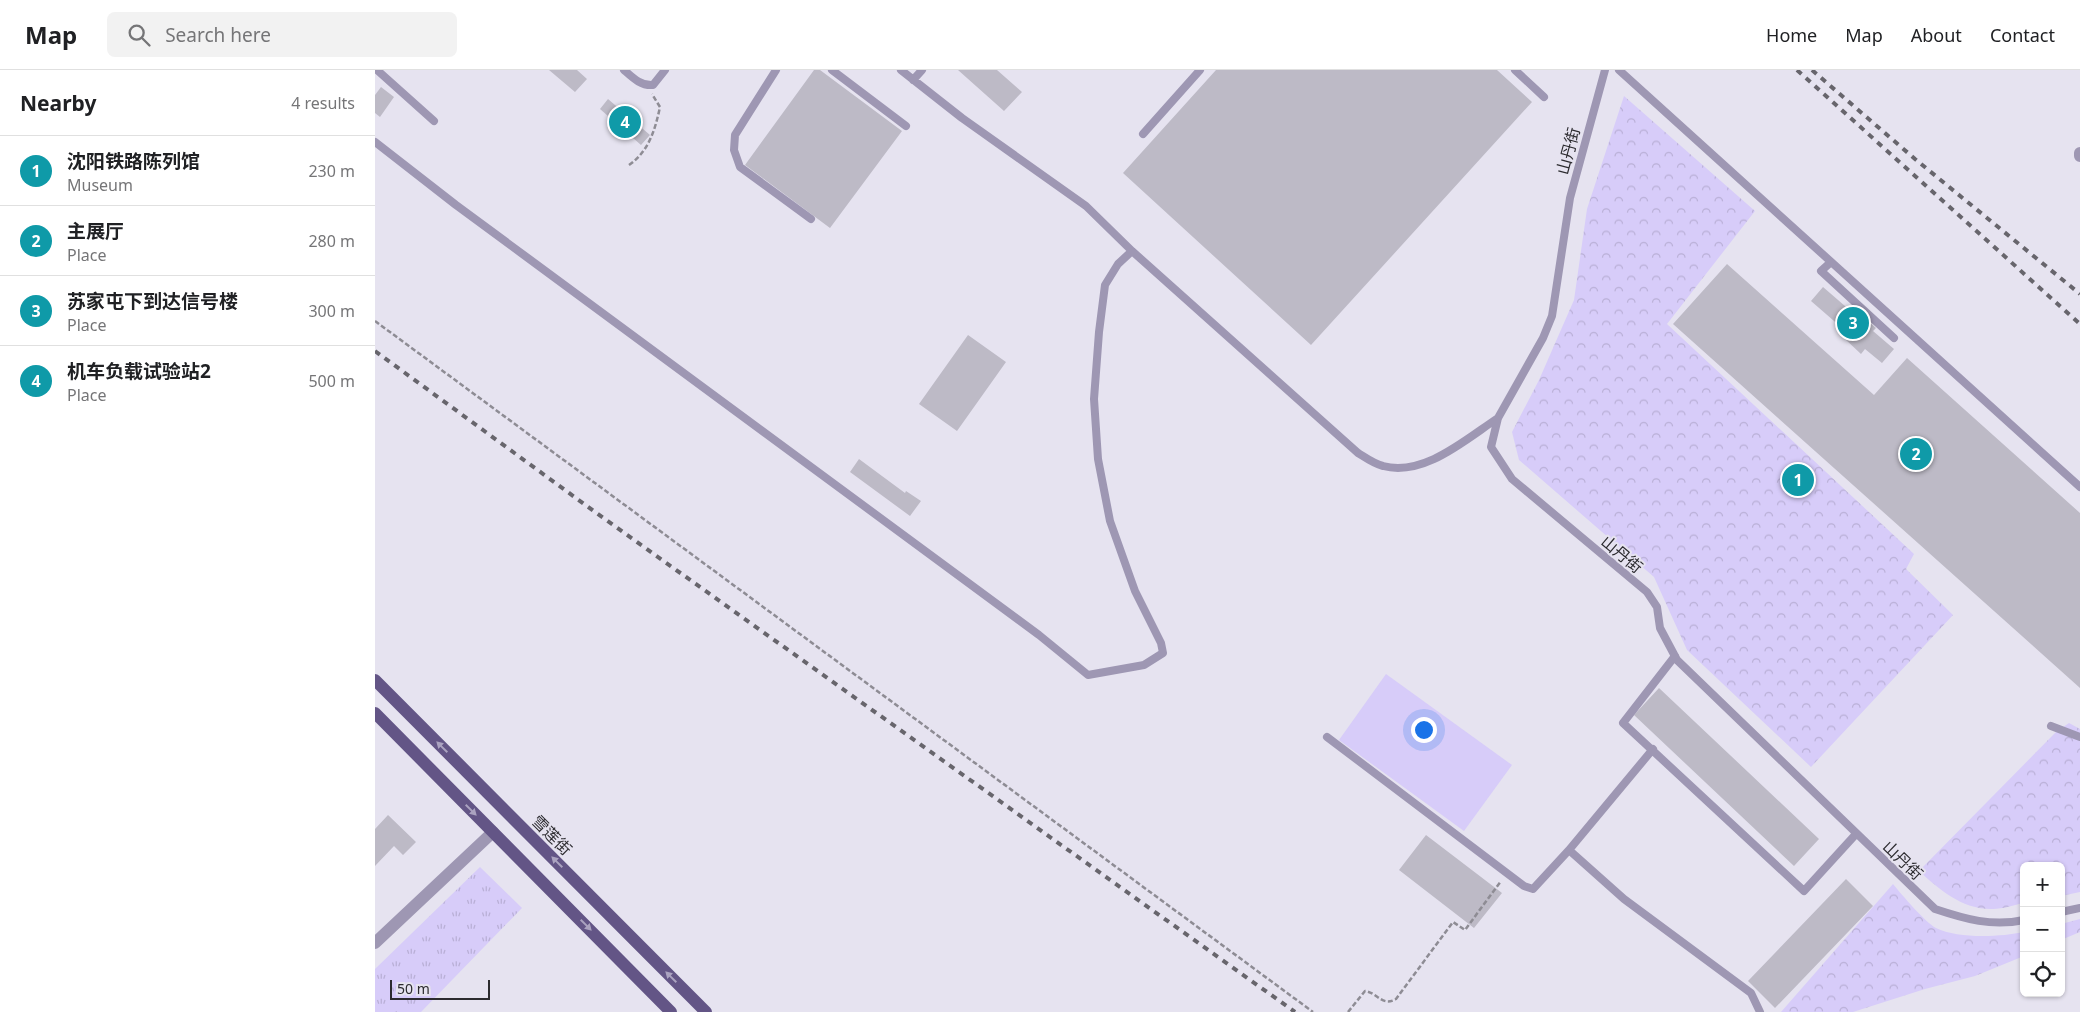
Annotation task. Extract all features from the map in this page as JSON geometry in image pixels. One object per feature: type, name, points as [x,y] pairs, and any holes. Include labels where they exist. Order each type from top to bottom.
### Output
[{"type":"main road","name":"雪莲街","points":[[375,680],[705,1012]]},
{"type":"main road","points":[[375,713],[671,1012]]},
{"type":"street","points":[[375,943],[493,832]]},
{"type":"lane","points":[[377,70],[434,121]]},
{"type":"lane","points":[[624,70],[647,86],[653,85],[665,70]]},
{"type":"lane","points":[[776,70],[735,135],[734,150],[740,167],[811,220]]},
{"type":"lane","points":[[832,70],[906,126]]},
{"type":"lane","points":[[901,70],[962,118],[1086,206],[1132,251],[1359,453],[1381,466],[1401,469],[1437,457],[1499,418]]},
{"type":"lane","points":[[913,80],[922,70]]},
{"type":"lane","points":[[1143,134],[1200,70]]},
{"type":"lane","points":[[1515,70],[1544,97]]},
{"type":"lane","name":"山丹街","points":[[1605,70],[1569,198],[1552,316],[1543,338],[1499,418],[1491,447],[1512,479],[1647,592],[1657,607],[1660,628],[1675,656],[1935,909],[1971,921],[2005,924],[2020,921]]},
{"type":"lane","points":[[1619,70],[2080,487]]},
{"type":"lane","points":[[375,142],[456,205],[1039,635],[1088,675],[1145,665],[1163,654],[1161,643],[1135,591],[1110,521],[1098,459],[1095,399],[1099,332],[1105,285],[1117,264],[1132,251]]},
{"type":"lane","points":[[1831,262],[1821,272],[1894,338]]},
{"type":"lane","points":[[1883,327],[1893,317]]},
{"type":"lane","points":[[1675,656],[1623,723],[1804,891],[1856,834]]},
{"type":"lane","points":[[2051,726],[2080,737]]},
{"type":"lane","points":[[1327,737],[1507,874],[1524,886],[1533,889],[1569,850],[1653,749]]},
{"type":"lane","points":[[1569,850],[1624,899],[1751,993],[1760,1012]]},
{"type":"lane","points":[[2065,911],[2080,908]]},
{"type":"path","points":[[629,165],[641,154],[655,133],[660,107],[647,86]]},
{"type":"path","points":[[375,321],[1313,1012]]},
{"type":"path","points":[[1348,1012],[1365,992],[1373,993],[1383,1002],[1390,1002],[1396,999],[1453,922],[1465,930],[1507,874]]},
{"type":"green space","points":[[1624,96],[1755,211],[1667,324],[1914,554],[1906,569],[1953,615],[1811,767],[1687,650],[1654,577],[1519,460],[1512,432],[1539,380],[1574,300],[1587,209]]},
{"type":"green space","points":[[1386,674],[1512,765],[1464,831],[1339,740]]},
{"type":"green space","points":[[2069,723],[2080,729],[2080,892],[2065,895],[2065,862],[2020,862],[2020,904],[1993,909],[1972,906],[1953,898],[1919,871],[2056,732]]},
{"type":"green space","points":[[480,867],[522,908],[421,1012],[375,1012],[375,969]]},
{"type":"green space","points":[[1893,884],[1926,920],[1945,932],[1979,936],[2020,933],[2020,958],[1975,976],[1925,989],[1853,1012],[1781,1012]]},
{"type":"green space","points":[[2080,919],[2080,932],[2065,938],[2065,923]]},
{"type":"building","points":[[549,70],[577,70],[587,79],[575,92]]},
{"type":"building","points":[[814,70],[820,70],[902,131],[830,228],[745,165]]},
{"type":"building","points":[[958,70],[997,70],[1022,92],[1004,111]]},
{"type":"building","points":[[1216,70],[1497,70],[1532,102],[1311,345],[1123,173]]},
{"type":"building","points":[[381,87],[394,97],[380,117],[375,113],[375,95]]},
{"type":"building","points":[[608,99],[650,135],[641,145],[600,109]]},
{"type":"building","points":[[1727,264],[1874,395],[1907,358],[2080,513],[2080,688],[1673,324]]},
{"type":"building","points":[[1823,287],[1860,319],[1862,316],[1876,328],[1873,331],[1894,349],[1882,363],[1865,349],[1861,354],[1845,339],[1849,334],[1811,301]]},
{"type":"building","points":[[968,335],[1006,362],[957,431],[919,404]]},
{"type":"building","points":[[859,459],[905,493],[906,491],[921,501],[910,516],[850,472]]},
{"type":"building","points":[[1659,688],[1819,839],[1794,866],[1634,715]]},
{"type":"building","points":[[388,815],[416,842],[403,855],[394,846],[375,866],[375,829]]},
{"type":"building","points":[[1426,835],[1502,893],[1474,928],[1399,870]]},
{"type":"building","points":[[1846,879],[1873,906],[1775,1008],[1748,981]]},
{"type":"railway","points":[[1797,70],[2080,324]]},
{"type":"railway","points":[[1812,70],[1915,159],[2080,294]]},
{"type":"railway","points":[[375,351],[595,512],[1295,1012]]},
{"type":"place","name":"机车负载试验站2","points":[[625,122]]},
{"type":"place","name":"苏家屯下到达信号楼","points":[[1853,323]]},
{"type":"place","name":"主展厅","points":[[1916,454]]},
{"type":"place","name":"沈阳铁路陈列馆","points":[[1798,480]]}]
